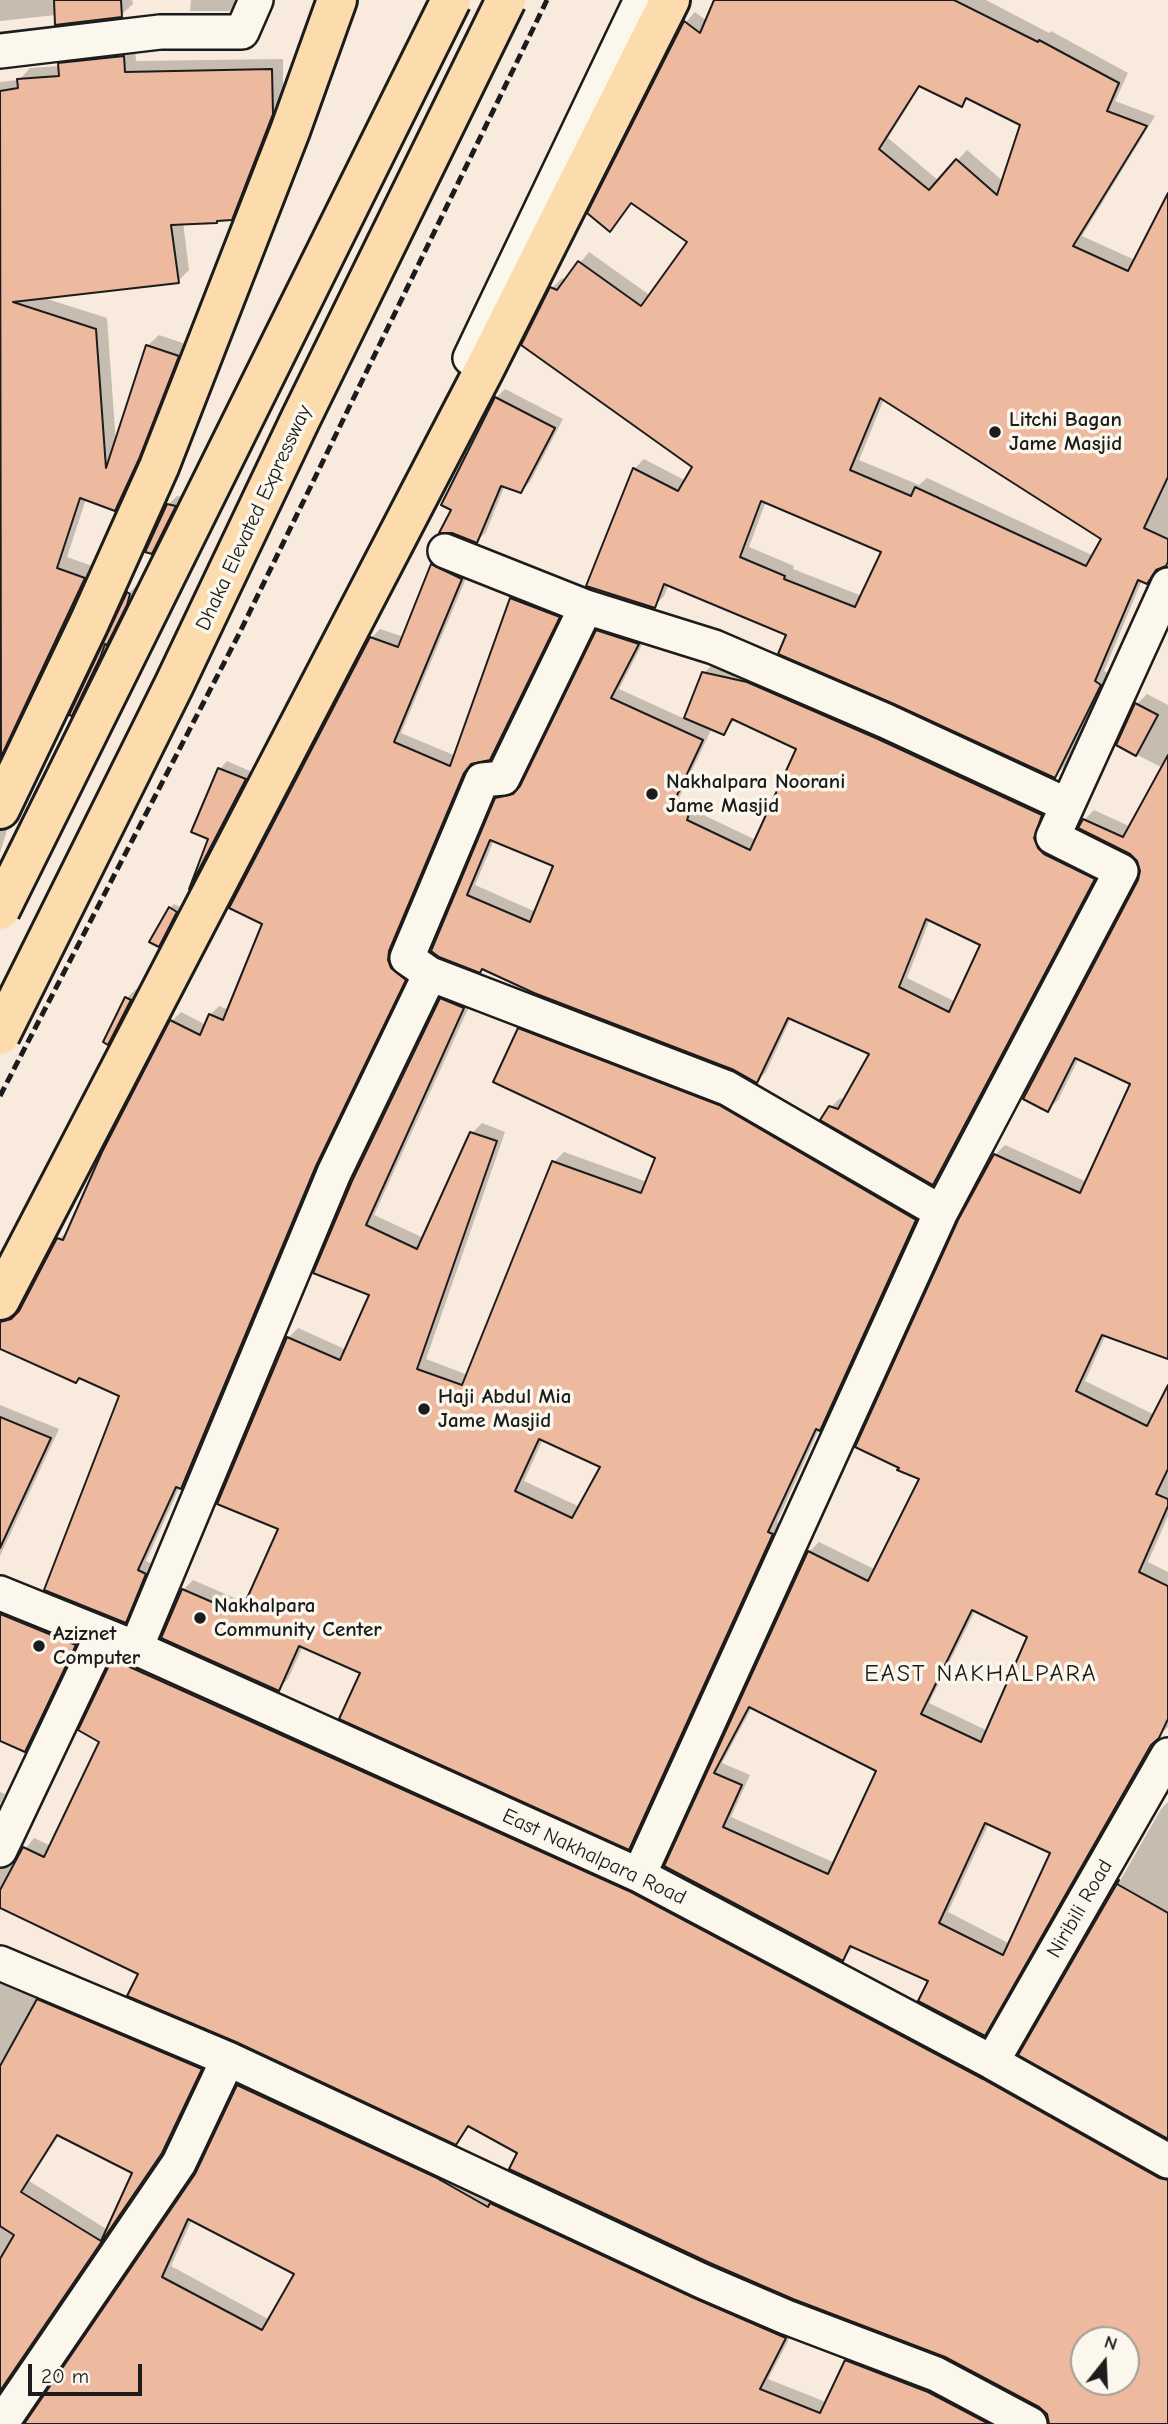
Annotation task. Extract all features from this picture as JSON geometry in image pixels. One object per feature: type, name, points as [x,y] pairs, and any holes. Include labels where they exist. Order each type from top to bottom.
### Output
[{"type":"highway","points":[[0,809],[89,624],[159,467],[285,144],[337,0]]},
{"type":"highway","points":[[0,910],[452,0]]},
{"type":"highway","name":"Dhaka Elevated Expressway","points":[[0,1034],[174,685],[506,0]]},
{"type":"highway","points":[[0,1300],[485,370],[670,0]]},
{"type":"street","points":[[0,51],[160,32],[242,32],[256,0]]},
{"type":"street","points":[[0,930],[137,660],[234,449],[328,231],[437,0]]},
{"type":"street","points":[[244,830],[641,0]]},
{"type":"street","points":[[445,551],[586,607],[714,647],[886,721],[1067,805]]},
{"type":"street","points":[[639,1875],[941,1212],[1121,871],[1054,837],[1168,585]]},
{"type":"street","points":[[586,607],[503,778],[482,780],[407,958],[430,974],[727,1088],[941,1212]]},
{"type":"street","points":[[136,1648],[334,1173],[430,974]]},
{"type":"street","name":"East Nakhalpara Road","points":[[3,1601],[136,1648],[639,1875],[992,2062],[1168,2161]]},
{"type":"street","points":[[0,1850],[102,1635]]},
{"type":"street","name":"Niribili Road","points":[[992,2062],[1168,1755]]},
{"type":"street","points":[[0,1964],[228,2059],[702,2281],[786,2317],[936,2374],[1030,2424]]},
{"type":"street","points":[[1,2424],[179,2163],[228,2059]]},
{"type":"building","points":[[54,0],[121,0],[122,17],[55,25]]},
{"type":"building","points":[[714,0],[954,0],[1038,42],[1039,40],[1119,83],[1107,111],[1147,126],[1073,246],[1128,271],[1168,193],[1168,477],[1144,528],[1168,539],[1168,562],[1166,566],[1156,570],[1147,584],[1138,580],[1095,681],[1101,685],[1055,778],[778,654],[786,635],[664,584],[655,608],[586,586],[633,468],[678,491],[692,467],[521,345],[550,287],[557,290],[578,261],[641,306],[687,242],[631,203],[610,232],[587,213],[684,21],[700,33]],"holes":[[[919,86],[962,107],[966,98],[1020,125],[997,195],[956,159],[929,190],[879,149]],[[880,398],[1101,539],[1086,566],[915,487],[911,496],[850,470]],[[761,501],[881,552],[855,607],[784,579],[785,576],[740,557]]]},
{"type":"building","points":[[124,56],[125,72],[272,69],[273,114],[232,220],[171,225],[179,283],[13,302],[96,329],[106,468],[146,345],[179,356],[139,459],[115,511],[80,498],[57,568],[85,578],[1,757],[0,91],[18,88],[17,79],[59,76],[58,63]]},
{"type":"building","points":[[495,397],[555,428],[521,493],[501,486],[477,543],[452,533],[439,533],[451,510],[441,505]]},
{"type":"building","points":[[167,504],[176,506],[152,554],[145,552]]},
{"type":"building","points":[[431,564],[462,579],[394,742],[450,766],[510,598],[560,617],[490,760],[471,764],[464,773],[389,951],[391,968],[406,980],[316,1166],[181,1489],[176,1487],[138,1570],[146,1574],[126,1623],[44,1590],[119,1396],[79,1378],[76,1383],[0,1349],[0,1322],[11,1319],[19,1311],[57,1238],[63,1240],[102,1152],[170,1020],[200,1035],[209,1014],[223,1020],[262,924],[229,908],[370,637],[398,647]]},
{"type":"building","points":[[127,592],[130,594],[127,605],[107,645],[105,644],[72,716],[69,715]]},
{"type":"building","points":[[596,630],[639,644],[611,698],[703,740],[671,808],[689,814],[687,820],[750,850],[796,749],[732,719],[724,735],[684,718],[702,672],[747,682],[1042,815],[1034,838],[1038,848],[1044,854],[1095,879],[933,1185],[820,1120],[829,1106],[838,1109],[869,1054],[788,1018],[757,1083],[734,1070],[534,993],[482,969],[480,973],[439,957],[431,951],[495,798],[513,794],[520,786]],"holes":[[[490,840],[553,866],[530,922],[467,895]],[[926,919],[980,945],[949,1012],[899,987]]]},
{"type":"building","points":[[1135,703],[1158,715],[1136,756],[1116,745]]},
{"type":"building","points":[[1168,755],[1168,1359],[1102,1335],[1076,1391],[1147,1426],[1168,1385],[1168,1469],[1156,1494],[1168,1499],[1168,1506],[1139,1572],[1168,1586],[1168,1719],[985,2036],[918,2001],[928,1981],[850,1946],[843,1961],[664,1866],[808,1551],[868,1581],[919,1479],[855,1447],[958,1220],[994,1154],[1080,1193],[1130,1084],[1075,1058],[1048,1112],[1023,1099],[1138,880],[1140,871],[1137,861],[1130,854],[1078,828],[1083,819],[1123,837]],"holes":[[[972,1610],[1027,1637],[981,1742],[921,1714]],[[749,1707],[876,1771],[828,1874],[723,1827],[742,1785],[714,1773]],[[985,1823],[1050,1853],[1003,1955],[939,1923]]]},
{"type":"building","points":[[218,768],[246,779],[189,889],[208,839],[191,832]]},
{"type":"building","points":[[169,907],[177,912],[159,947],[149,942]]},
{"type":"building","points":[[125,997],[131,1000],[108,1045],[103,1042]]},
{"type":"building","points":[[440,998],[464,1008],[366,1225],[417,1249],[470,1132],[497,1141],[417,1369],[462,1385],[552,1161],[641,1193],[655,1158],[493,1082],[518,1028],[719,1105],[916,1220],[820,1431],[816,1429],[768,1532],[773,1534],[629,1850],[339,1719],[360,1673],[299,1646],[279,1691],[161,1638],[182,1589],[240,1614],[278,1529],[217,1504],[287,1337],[340,1360],[369,1295],[313,1273],[352,1181]],"holes":[[[539,1439],[600,1467],[572,1518],[515,1491]]]},
{"type":"building","points":[[0,1417],[51,1438],[0,1548]]},
{"type":"building","points":[[0,1614],[76,1645],[25,1752],[0,1741]]},
{"type":"building","points":[[112,1659],[631,1892],[983,2079],[1159,2178],[1168,2180],[1168,2424],[1049,2424],[1047,2414],[1039,2407],[945,2357],[793,2299],[509,2169],[517,2153],[468,2126],[456,2145],[236,2042],[127,1996],[138,1974],[0,1908],[0,1890],[23,1847],[44,1857],[99,1742],[78,1730]]},
{"type":"building","points":[[1119,1880],[1117,1884],[1168,1913],[1168,2139],[1018,2055]]},
{"type":"building","points":[[37,1999],[202,2069],[162,2153],[0,2391],[0,2259],[14,2235],[0,2226],[0,2066]],"holes":[[[57,2135],[132,2173],[101,2241],[21,2192]]]},
{"type":"building","points":[[237,2085],[435,2177],[488,2207],[490,2203],[786,2338],[760,2389],[820,2413],[845,2360],[928,2392],[989,2424],[24,2424],[195,2174]],"holes":[[[188,2219],[294,2274],[262,2330],[162,2277]]]},
{"type":"tram line","points":[[0,1024],[205,617],[505,0]]},
{"type":"railway","points":[[0,1096],[239,634],[547,0]]},
{"type":"place","name":"Litchi Bagan Jame Masjid","points":[[995,432]]},
{"type":"place","name":"Nakhalpara Noorani Jame Masjid","points":[[652,794]]},
{"type":"place","name":"Haji Abdul Mia Jame Masjid","points":[[424,1409]]},
{"type":"place","name":"Nakhalpara Community Center","points":[[200,1618]]},
{"type":"place","name":"Aziznet Computer","points":[[39,1646]]},
{"type":"district","name":"EAST NAKHALPARA","points":[[981,1674]]}]
